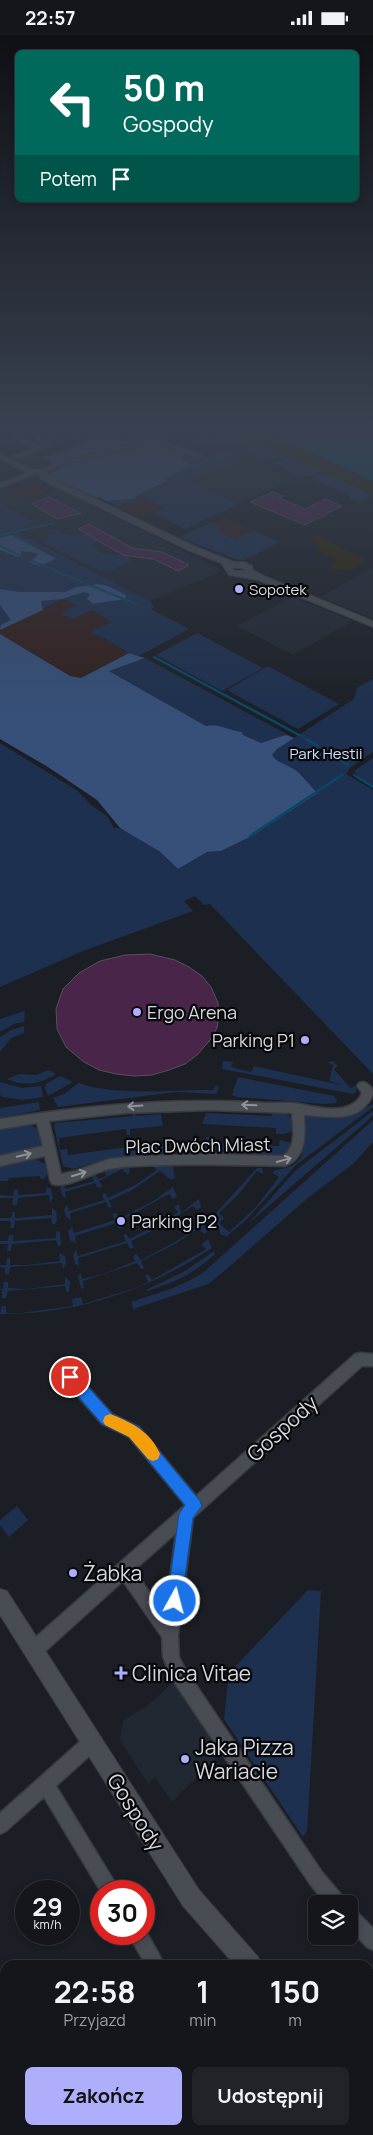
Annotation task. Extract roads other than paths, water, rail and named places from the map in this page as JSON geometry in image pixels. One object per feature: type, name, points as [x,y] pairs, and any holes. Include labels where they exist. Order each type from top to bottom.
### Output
[{"type":"street","points":[[154,530],[231,566],[229,570],[232,573],[247,572],[373,624]]},
{"type":"street","points":[[0,1124],[113,1108],[165,1105],[242,1105],[298,1108],[336,1113],[354,1109],[365,1101],[368,1092],[363,1086]]},
{"type":"street","name":"Plac Dwóch Miast","points":[[42,1117],[56,1180],[77,1176],[109,1164],[141,1161],[199,1159],[285,1161],[292,1157],[299,1147],[298,1108]]},
{"type":"street","points":[[0,1161],[48,1149]]},
{"type":"street","name":"Gospody","points":[[34,1650],[360,1359],[373,1361]]},
{"type":"street","points":[[70,1377],[107,1419],[134,1432],[191,1510],[170,1635],[171,1657],[178,1673],[316,1878],[330,1895]]},
{"type":"street","points":[[125,1570],[170,1635]]},
{"type":"street","name":"Gospody","points":[[0,1598],[191,1898],[246,1960]]},
{"type":"street","points":[[0,1825],[91,1743]]},
{"type":"street","points":[[46,1785],[104,1880]]},
{"type":"street","points":[[358,1925],[373,1941]]},
{"type":"street","points":[[144,1945],[153,1960]]},
{"type":"waterway","points":[[0,535],[22,530]]},
{"type":"waterway","points":[[0,546],[21,556]]},
{"type":"waterway","points":[[32,561],[82,582]]},
{"type":"waterway","points":[[87,584],[136,604]]},
{"type":"waterway","points":[[154,657],[301,736]]},
{"type":"waterway","points":[[306,739],[318,746]]},
{"type":"waterway","points":[[335,756],[348,765]]},
{"type":"waterway","points":[[250,836],[342,775]]},
{"type":"waterway","points":[[354,775],[373,787]]},
{"type":"place","name":"Sopotek","points":[[239,589]]},
{"type":"place","name":"Ergo Arena","points":[[137,1012]]},
{"type":"place","name":"Parking P1","points":[[305,1040]]},
{"type":"place","name":"Parking P2","points":[[121,1221]]},
{"type":"place","name":"Żabka","points":[[73,1573]]},
{"type":"place","name":"Clinica Vitae","points":[[121,1673]]},
{"type":"place","name":"Jaka Pizza Wariacie","points":[[185,1759]]},
{"type":"park label","name":"Park Hestii","points":[[326,753]]}]
